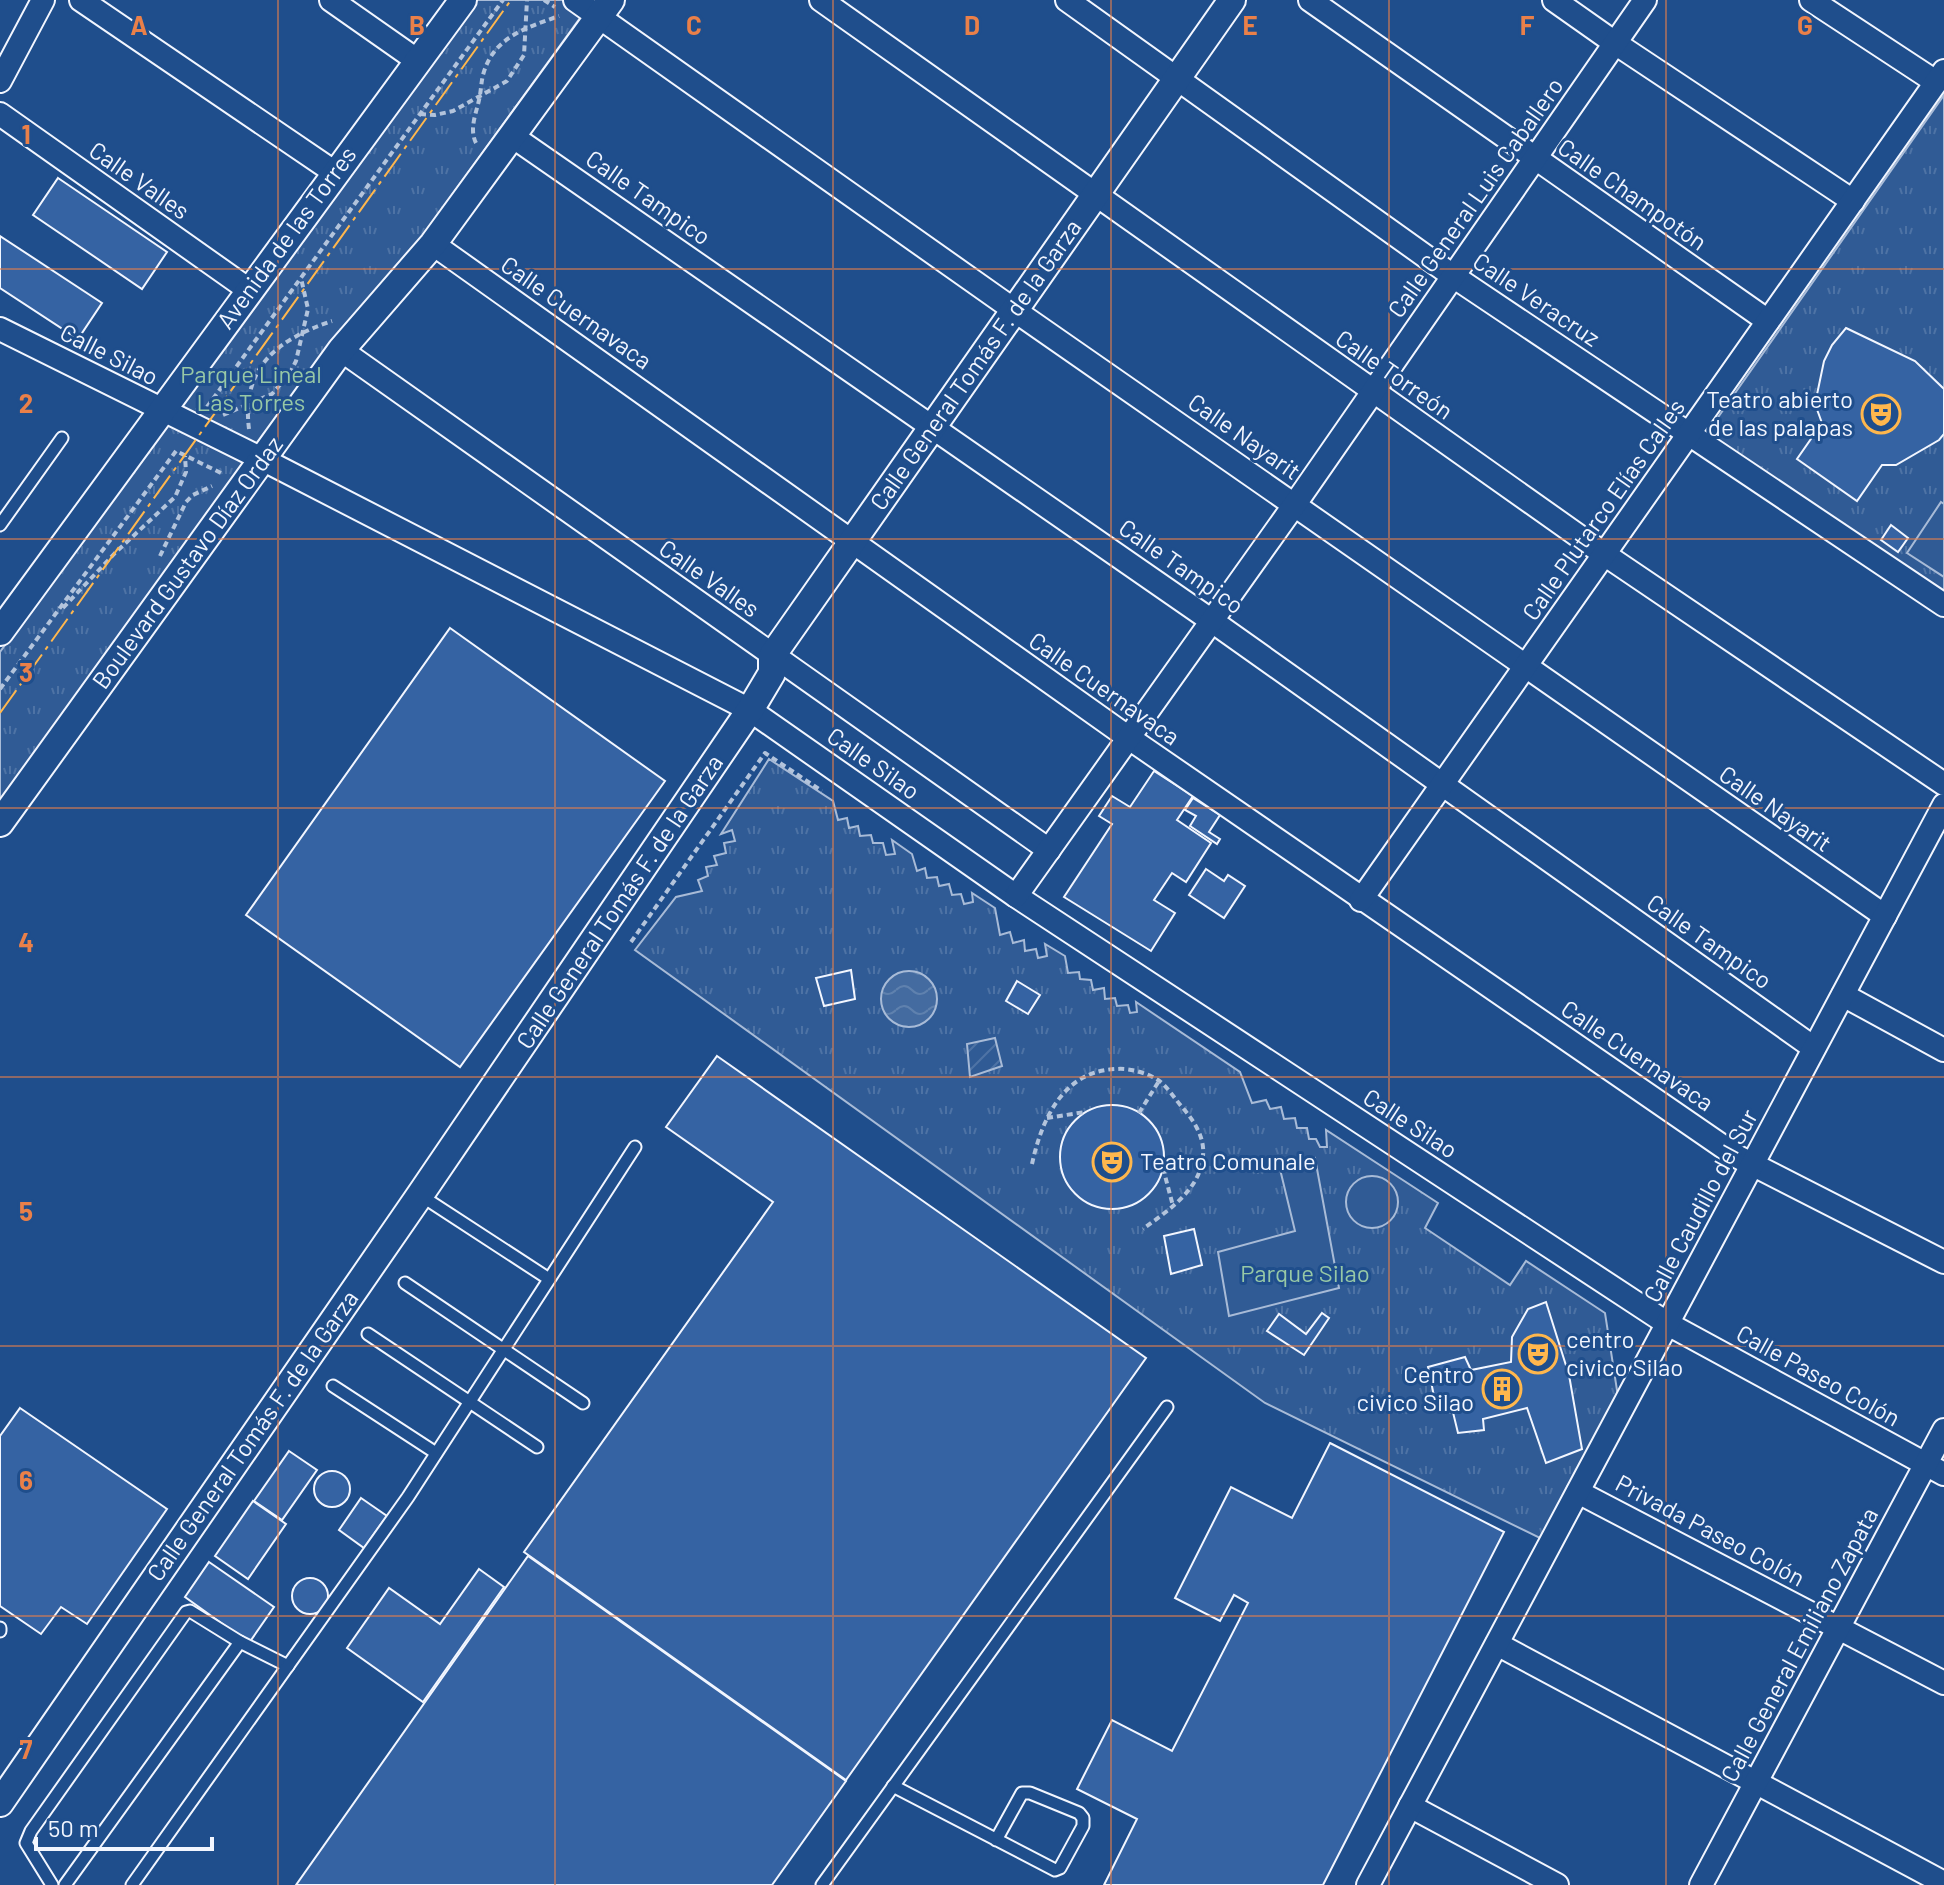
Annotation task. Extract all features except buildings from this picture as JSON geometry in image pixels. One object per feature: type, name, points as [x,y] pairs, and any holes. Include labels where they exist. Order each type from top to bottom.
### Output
[{"type":"street","points":[[0,81],[43,0]]},
{"type":"street","points":[[81,0],[334,172]]},
{"type":"street","points":[[331,0],[418,61]]},
{"type":"street","name":"Avenida de las Torres","points":[[0,632],[334,172],[463,0]]},
{"type":"street","name":"Calle Torreón","points":[[821,0],[1604,554],[1944,784]]},
{"type":"street","name":"Calle Veracruz","points":[[1067,0],[1453,276],[1944,605]]},
{"type":"street","name":"Calle General Tomás F. de la Garza","points":[[0,1803],[750,710],[772,673],[772,656],[1232,0]]},
{"type":"street","name":"Calle Champotón","points":[[1310,0],[1768,321]]},
{"type":"street","points":[[1554,0],[1853,201]]},
{"type":"street","name":"Calle General Luis Caballero","points":[[1016,896],[1295,504],[1645,0]]},
{"type":"street","points":[[1811,0],[1940,77]]},
{"type":"street","name":"Calle Nayarit","points":[[570,7],[604,8],[1014,310],[1885,916]]},
{"type":"street","name":"Boulevard Gustavo Díaz Ordaz","points":[[0,823],[341,350],[433,244],[604,8]]},
{"type":"street","name":"Calle Plutarco Elías Calles","points":[[1361,900],[1940,77]]},
{"type":"street","name":"Calle Valles","points":[[0,114],[249,290]]},
{"type":"street","name":"Calle Tampico","points":[[512,136],[933,425],[1814,1048]]},
{"type":"street","name":"Calle Cuernavaca","points":[[433,244],[1361,900],[1738,1157],[1753,1163]]},
{"type":"street","name":"Calle Silao","points":[[0,329],[262,459],[750,710],[1016,896],[1668,1324]]},
{"type":"street","name":"Calle Valles","points":[[341,350],[1049,850]]},
{"type":"street","name":"Calle Caudillo del Sur","points":[[1368,1885],[1885,916],[1935,842],[1944,805]]},
{"type":"street","points":[[1843,995],[1944,1050]]},
{"type":"street","points":[[1753,1163],[1944,1262]]},
{"type":"street","name":"Calle Paseo Colón","points":[[1668,1324],[1935,1469]]},
{"type":"street","name":"Calle General Emiliano Zapata","points":[[1701,1885],[1838,1628],[1935,1469],[1944,1430]]},
{"type":"street","name":"Privada Paseo Colón","points":[[1578,1492],[1944,1683]]},
{"type":"street","points":[[1497,1644],[1944,1883]]},
{"type":"street","points":[[1410,1806],[1557,1885]]},
{"type":"lane","points":[[0,525],[62,438]]},
{"type":"lane","points":[[132,1885],[436,1453],[635,1147]]},
{"type":"lane","points":[[420,1195],[549,1279]]},
{"type":"lane","points":[[405,1283],[583,1403]]},
{"type":"lane","points":[[368,1334],[537,1447]]},
{"type":"lane","points":[[333,1386],[436,1453]]},
{"type":"lane","points":[[822,1885],[1167,1407]]},
{"type":"lane","points":[[52,1885],[26,1843],[31,1831],[186,1612],[190,1611],[240,1642],[288,1666]]},
{"type":"lane","points":[[65,1885],[240,1642]]},
{"type":"lane","points":[[893,1786],[996,1840],[1055,1870],[1060,1868],[1077,1838],[1083,1818],[1079,1813],[1030,1793],[1022,1793],[996,1840]]},
{"type":"path","points":[[200,416],[503,0]]},
{"type":"path","points":[[420,114],[453,111],[493,90],[514,73],[524,55],[527,0]]},
{"type":"path","points":[[481,151],[472,131],[483,74],[494,51],[502,41],[570,7]]},
{"type":"path","points":[[210,420],[272,394],[281,385],[296,361],[308,309],[301,278]]},
{"type":"path","points":[[249,433],[253,385],[268,356],[279,345],[334,321]]},
{"type":"path","points":[[0,689],[176,451],[223,474]]},
{"type":"path","points":[[50,621],[115,553],[175,497],[186,472],[185,456]]},
{"type":"path","points":[[631,942],[765,753],[827,794]]},
{"type":"path","points":[[1032,1164],[1037,1140],[1065,1090],[1096,1069],[1128,1068],[1159,1081],[1192,1118],[1204,1142],[1202,1165],[1190,1188],[1143,1229]]},
{"type":"path","points":[[1139,1113],[1159,1081]]},
{"type":"path","points":[[1047,1118],[1085,1112]]},
{"type":"path","points":[[1163,1168],[1173,1206]]},
{"type":"green space","name":"Parque Lineal Las Torres","points":[[477,0],[593,0],[0,820],[0,652]]},
{"type":"green space","points":[[1944,95],[1944,593],[1707,433]]},
{"type":"green space","points":[[1941,502],[1944,504],[1944,577],[1907,553]]},
{"type":"green space","name":"Parque Silao","points":[[769,759],[833,801],[838,820],[847,818],[849,828],[858,826],[860,836],[871,835],[873,843],[883,843],[886,855],[895,854],[892,840],[912,854],[917,871],[925,868],[927,878],[937,877],[939,886],[949,884],[952,895],[961,894],[964,904],[973,902],[972,893],[995,908],[1000,935],[1010,932],[1013,943],[1024,940],[1025,951],[1036,949],[1038,958],[1047,956],[1045,944],[1065,956],[1068,973],[1079,972],[1080,979],[1091,980],[1093,990],[1104,988],[1105,999],[1115,998],[1117,1006],[1128,1005],[1130,1013],[1137,1012],[1136,1002],[1240,1072],[1252,1103],[1266,1100],[1270,1109],[1281,1107],[1284,1119],[1295,1118],[1297,1128],[1307,1128],[1309,1139],[1316,1139],[1320,1147],[1327,1147],[1326,1130],[1438,1203],[1425,1228],[1510,1285],[1526,1261],[1605,1313],[1619,1403],[1548,1542],[1265,1403],[635,950],[676,897],[702,891],[698,880],[708,876],[706,867],[717,865],[714,856],[726,853],[724,843],[735,841],[732,830],[721,834]]},
{"type":"green space","points":[[995,1038],[1002,1066],[970,1077],[967,1044]]},
{"type":"green space","points":[[1315,1158],[1339,1288],[1229,1316],[1218,1252],[1295,1231],[1279,1165]]},
{"type":"green space","points":[[1372,1176],[1391,1183],[1398,1202],[1391,1221],[1372,1228],[1353,1221],[1346,1202],[1353,1183]]},
{"type":"water","points":[[909,971],[929,979],[937,999],[929,1019],[909,1027],[889,1019],[881,999],[889,979]]},
{"type":"power","points":[[0,713],[511,0]]},
{"type":"place","name":"Teatro abierto de las palapas","points":[[1881,414]]},
{"type":"place","name":"Teatro Comunale","points":[[1112,1162]]},
{"type":"place","name":"centro civico Silao","points":[[1538,1354]]},
{"type":"place","name":"Centro civico Silao","points":[[1502,1389]]}]
